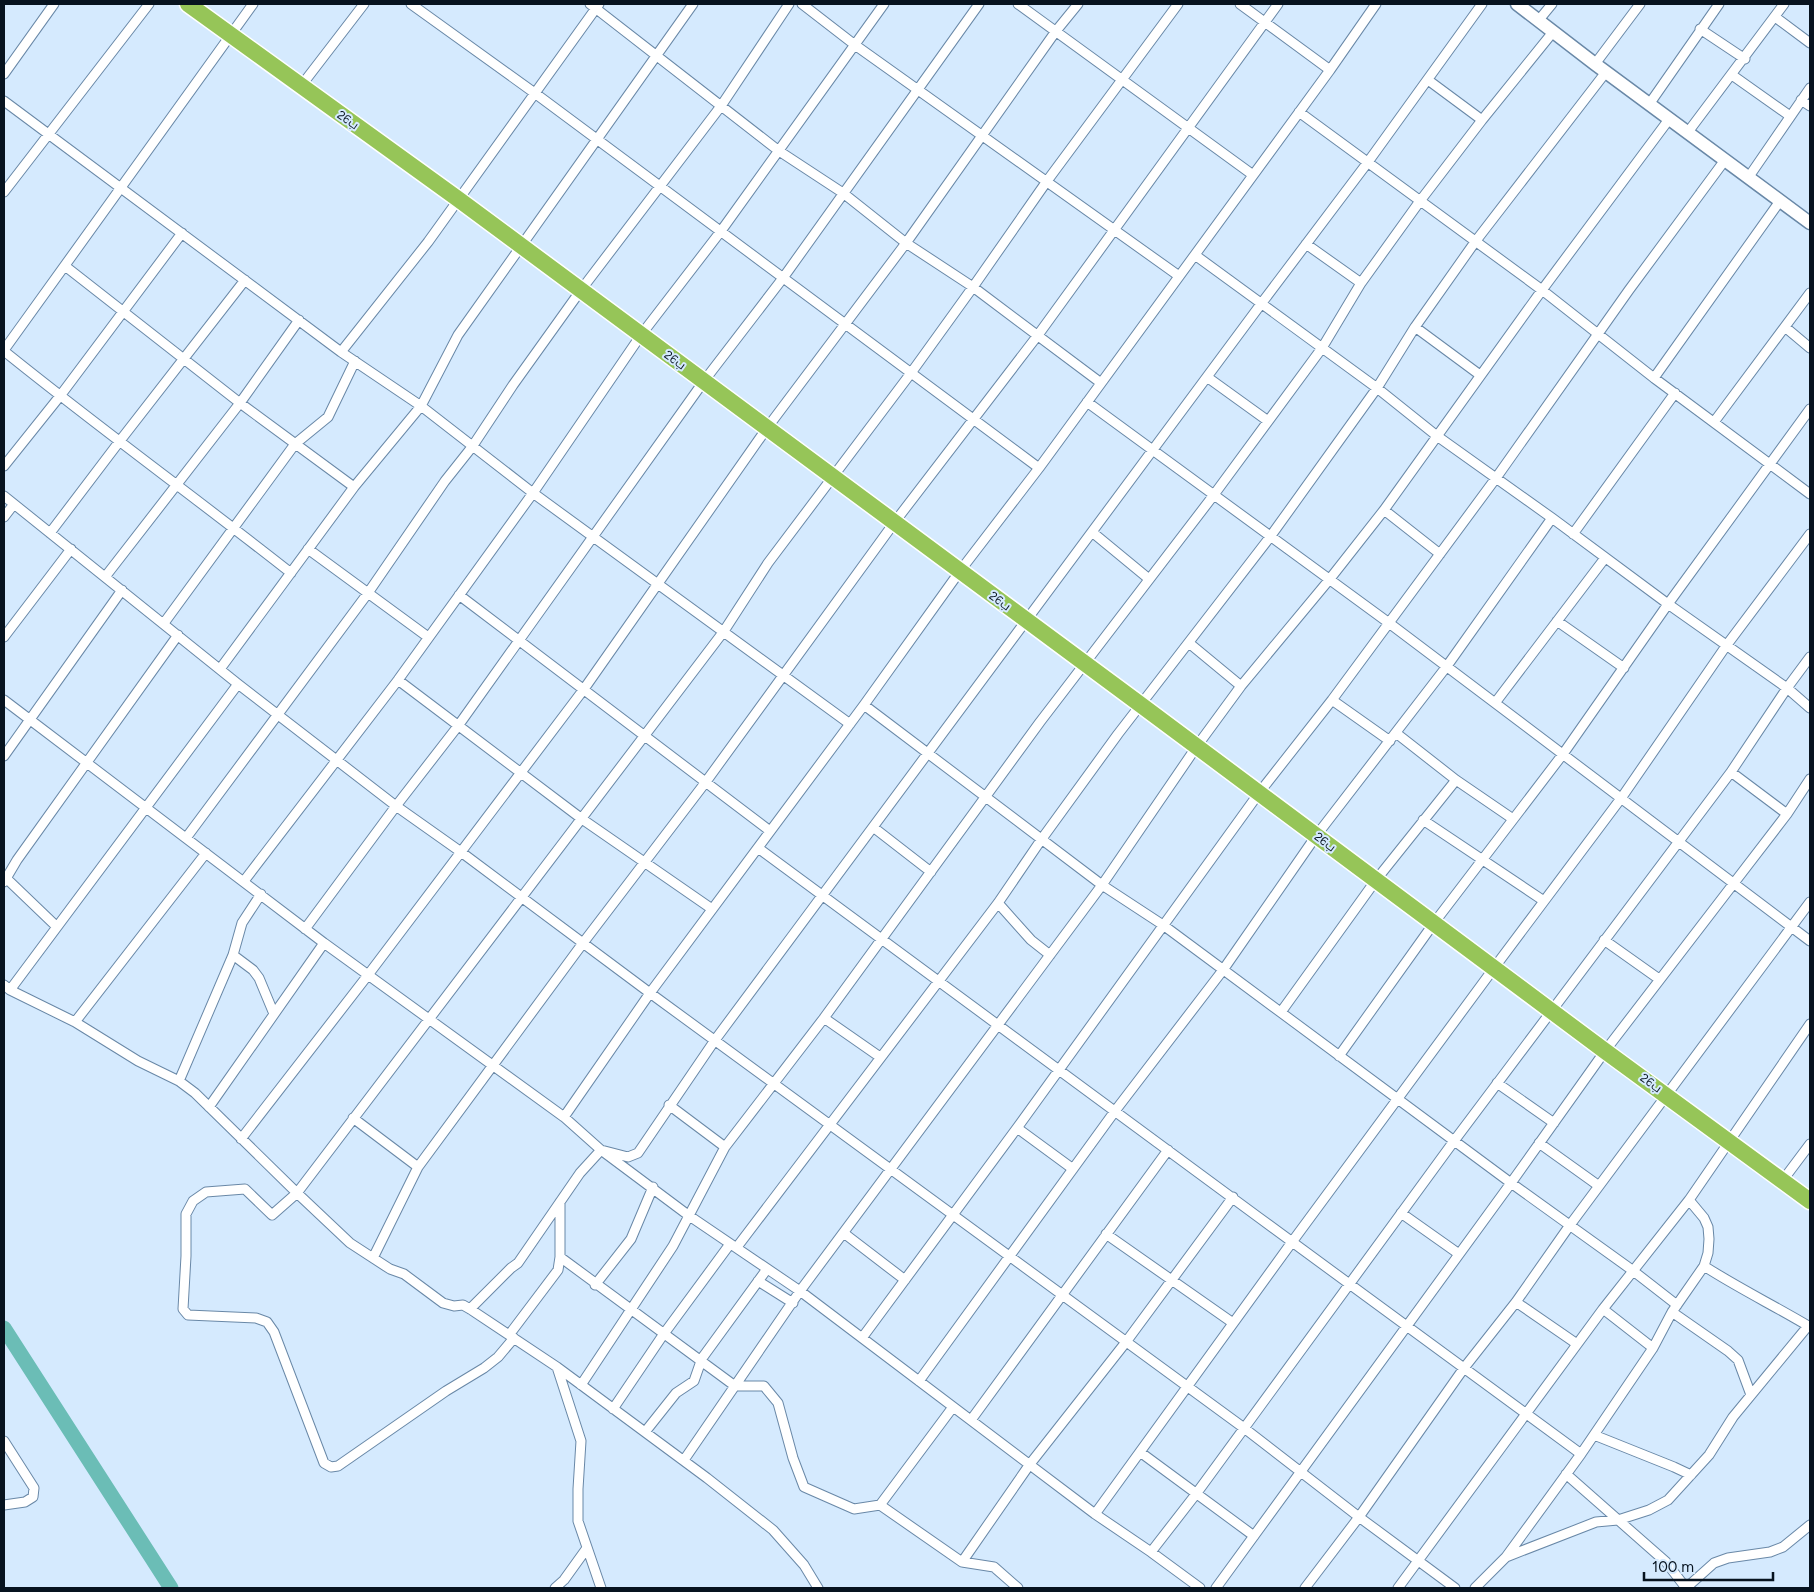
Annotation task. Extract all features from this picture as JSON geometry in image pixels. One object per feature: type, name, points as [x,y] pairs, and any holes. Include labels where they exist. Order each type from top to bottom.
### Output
[{"type":"highway","name":"26ب","points":[[188,4],[581,290],[1810,1201]]},
{"type":"main road","points":[[1517,4],[1810,223]]},
{"type":"street","points":[[4,74],[54,4]]},
{"type":"street","points":[[4,192],[149,4]]},
{"type":"street","points":[[253,4],[119,188],[65,266],[5,346],[60,396],[292,573]]},
{"type":"street","points":[[301,86],[364,4]]},
{"type":"street","points":[[411,4],[536,94],[1039,468]]},
{"type":"street","points":[[220,670],[354,487],[421,406],[458,335],[693,4]]},
{"type":"street","points":[[186,838],[368,593],[581,290],[721,106],[789,4]]},
{"type":"street","points":[[802,4],[981,136],[1179,276]]},
{"type":"street","points":[[244,881],[398,680],[533,493],[641,335],[721,231],[884,4]]},
{"type":"street","points":[[305,929],[458,726],[594,538],[704,381],[783,278],[979,4]]},
{"type":"street","points":[[1018,4],[1253,174]]},
{"type":"street","points":[[241,1139],[368,975],[584,689],[767,428],[906,243],[1056,31],[1078,4]]},
{"type":"street","points":[[560,1202],[560,1257],[558,1270],[498,1357],[338,1466],[331,1467],[324,1463],[274,1332],[267,1322],[251,1317],[188,1315],[183,1309],[186,1214],[193,1202],[206,1192],[246,1189],[272,1215],[297,1193],[724,631],[768,563],[911,373],[1047,181],[1178,4]]},
{"type":"street","points":[[1240,4],[1330,70]]},
{"type":"street","points":[[373,1258],[418,1167],[583,943],[706,782],[894,522],[1038,335],[1278,4]]},
{"type":"street","points":[[564,1117],[650,993],[864,705],[960,571],[1039,468],[1330,70],[1376,4]]},
{"type":"street","points":[[601,1150],[628,1157],[638,1153],[715,1040],[1368,162],[1482,4]]},
{"type":"street","points":[[1538,21],[1552,4]]},
{"type":"street","points":[[1595,64],[1640,4]]},
{"type":"street","points":[[1650,104],[1718,4]]},
{"type":"street","points":[[1688,132],[1784,4]]},
{"type":"street","points":[[341,352],[428,242],[536,94],[595,5],[656,57],[779,151],[843,193],[906,243],[973,287],[1101,383]]},
{"type":"street","points":[[1775,17],[1810,43]]},
{"type":"street","points":[[1700,29],[1744,59]]},
{"type":"street","points":[[581,1385],[673,1246],[725,1147],[824,1018],[985,796],[1213,496],[1322,348],[1361,283],[1420,201],[1553,32]]},
{"type":"street","points":[[613,1409],[663,1335],[830,1124],[998,903],[1141,705],[1270,536],[1377,388],[1415,327],[1476,242],[1606,72]]},
{"type":"street","points":[[1732,75],[1790,116]]},
{"type":"street","points":[[1428,80],[1482,120]]},
{"type":"street","points":[[1748,178],[1810,88]]},
{"type":"street","points":[[1802,100],[1810,106]]},
{"type":"street","points":[[4,101],[341,352],[421,406],[533,493],[850,724]]},
{"type":"street","points":[[1299,112],[1542,290],[1654,378],[1810,494]]},
{"type":"street","points":[[684,1460],[800,1291],[892,1170],[1102,885],[1197,746],[1242,686],[1384,510],[1542,290],[1670,118]]},
{"type":"street","points":[[862,1338],[1017,1128],[1258,793],[1332,700],[1496,478],[1629,290],[1725,160]]},
{"type":"street","points":[[1654,378],[1780,201]]},
{"type":"street","points":[[4,466],[60,396],[182,233]]},
{"type":"street","points":[[1306,244],[1361,283]]},
{"type":"street","points":[[1195,255],[1377,388],[1438,436],[1726,646],[1787,688],[1810,708]]},
{"type":"street","points":[[65,266],[240,403],[354,487]]},
{"type":"street","points":[[50,533],[245,280]]},
{"type":"street","points":[[1714,422],[1810,293]]},
{"type":"street","points":[[105,577],[176,483],[240,403],[299,320]]},
{"type":"street","points":[[1415,327],[1480,375]]},
{"type":"street","points":[[1786,327],[1810,348]]},
{"type":"street","points":[[164,623],[295,444],[328,417],[355,361]]},
{"type":"street","points":[[1207,377],[1268,421]]},
{"type":"street","points":[[1573,534],[1675,393]]},
{"type":"street","points":[[1087,402],[1448,666],[1810,940]]},
{"type":"street","points":[[1339,1056],[1434,924],[1563,754],[1668,604],[1810,409]]},
{"type":"street","points":[[4,496],[220,670],[396,806],[1244,1428],[1455,1588]]},
{"type":"street","points":[[4,517],[14,504]]},
{"type":"street","points":[[1384,510],[1440,554]]},
{"type":"street","points":[[919,1381],[1072,1169],[1223,970],[1316,836],[1448,666],[1552,518]]},
{"type":"street","points":[[1092,532],[1149,579]]},
{"type":"street","points":[[1095,1514],[1186,1386],[1622,797],[1726,646],[1810,534]]},
{"type":"street","points":[[4,637],[71,549]]},
{"type":"street","points":[[308,549],[428,637]]},
{"type":"street","points":[[1495,703],[1605,558]]},
{"type":"street","points":[[4,756],[122,590]]},
{"type":"street","points":[[459,595],[770,831]]},
{"type":"street","points":[[1557,622],[1624,668]]},
{"type":"street","points":[[56,926],[5,881],[17,860],[178,635]]},
{"type":"street","points":[[1189,643],[1242,686]]},
{"type":"street","points":[[1151,1552],[1196,1494],[1551,1010],[1731,772],[1810,657]]},
{"type":"street","points":[[398,680],[582,819],[712,909]]},
{"type":"street","points":[[238,684],[147,808],[7,987],[75,1022],[138,1061],[179,1081],[195,1093],[350,1243],[390,1269],[404,1274],[443,1303],[454,1306],[463,1305],[470,1309],[557,1367],[684,1460],[773,1530],[804,1565],[818,1588]]},
{"type":"street","points":[[4,700],[305,929],[564,1117],[601,1150],[688,1215],[800,1291],[1095,1514],[1200,1588]]},
{"type":"street","points":[[1332,700],[1390,742]]},
{"type":"street","points":[[864,705],[1102,885],[1163,925],[1511,1183],[1632,1270],[1674,1308],[1738,1360],[1751,1395]]},
{"type":"street","points":[[1396,734],[1456,780],[1513,819]]},
{"type":"street","points":[[1731,772],[1787,814]]},
{"type":"street","points":[[1216,1588],[1540,1143],[1605,1050],[1787,814],[1810,779]]},
{"type":"street","points":[[1281,1012],[1376,880],[1456,780]]},
{"type":"street","points":[[1423,820],[1544,901]]},
{"type":"street","points":[[873,827],[931,872]]},
{"type":"street","points":[[758,848],[1581,1454]]},
{"type":"street","points":[[75,1022],[206,853]]},
{"type":"street","points":[[179,1081],[233,955],[242,923],[261,894]]},
{"type":"street","points":[[1305,1588],[1359,1517],[1464,1368],[1516,1302],[1666,1094],[1810,902]]},
{"type":"street","points":[[998,903],[1031,940],[1050,955]]},
{"type":"street","points":[[1604,940],[1659,980]]},
{"type":"street","points":[[209,1107],[324,943]]},
{"type":"street","points":[[233,955],[253,970],[259,978],[274,1014]]},
{"type":"street","points":[[824,1018],[880,1057]]},
{"type":"street","points":[[1398,1588],[1632,1270],[1688,1200],[1810,1024]]},
{"type":"street","points":[[1497,1083],[1554,1123]]},
{"type":"street","points":[[669,1105],[725,1147]]},
{"type":"street","points":[[353,1118],[418,1167]]},
{"type":"street","points":[[1017,1128],[1072,1169]]},
{"type":"street","points":[[1540,1143],[1599,1186]]},
{"type":"street","points":[[1784,1180],[1810,1144]]},
{"type":"street","points":[[470,1309],[518,1263],[580,1173],[601,1150]]},
{"type":"street","points":[[971,1420],[1168,1150]]},
{"type":"street","points":[[595,1285],[631,1239],[653,1187]]},
{"type":"street","points":[[962,1562],[1030,1464],[1126,1342],[1233,1197]]},
{"type":"street","points":[[1475,1588],[1506,1557],[1581,1454],[1653,1348],[1674,1308],[1704,1266],[1708,1253],[1708,1227],[1704,1218],[1688,1200]]},
{"type":"street","points":[[1401,1213],[1459,1254]]},
{"type":"street","points":[[844,1234],[905,1280]]},
{"type":"street","points":[[1106,1234],[1233,1323]]},
{"type":"street","points":[[560,1257],[595,1285],[735,1386],[764,1386],[778,1403],[793,1458],[804,1487],[854,1509],[880,1505],[962,1562],[994,1567],[1018,1588]]},
{"type":"street","points":[[1506,1557],[1596,1522],[1618,1520],[1649,1510],[1668,1500],[1708,1455],[1751,1395],[1809,1326],[1787,1312],[1730,1283],[1704,1266]]},
{"type":"street","points":[[645,1432],[676,1393],[694,1381],[701,1361],[767,1269]]},
{"type":"street","points":[[758,1281],[793,1303]]},
{"type":"street","points":[[1516,1302],[1577,1344]]},
{"type":"street","points":[[1603,1309],[1653,1348]]},
{"type":"street","points":[[557,1367],[581,1440],[578,1521],[601,1588]]},
{"type":"street","points":[[880,1505],[953,1407]]},
{"type":"street","points":[[1594,1435],[1691,1475]]},
{"type":"street","points":[[4,1441],[34,1488],[32,1497],[25,1502],[4,1505]]},
{"type":"street","points":[[1140,1452],[1254,1536]]},
{"type":"street","points":[[1566,1474],[1666,1562],[1686,1588],[1714,1563],[1728,1558],[1770,1552],[1783,1547],[1810,1525]]},
{"type":"street","points":[[555,1588],[564,1580],[587,1548]]},
{"type":"waterway","points":[[4,1328],[171,1588]]}]
